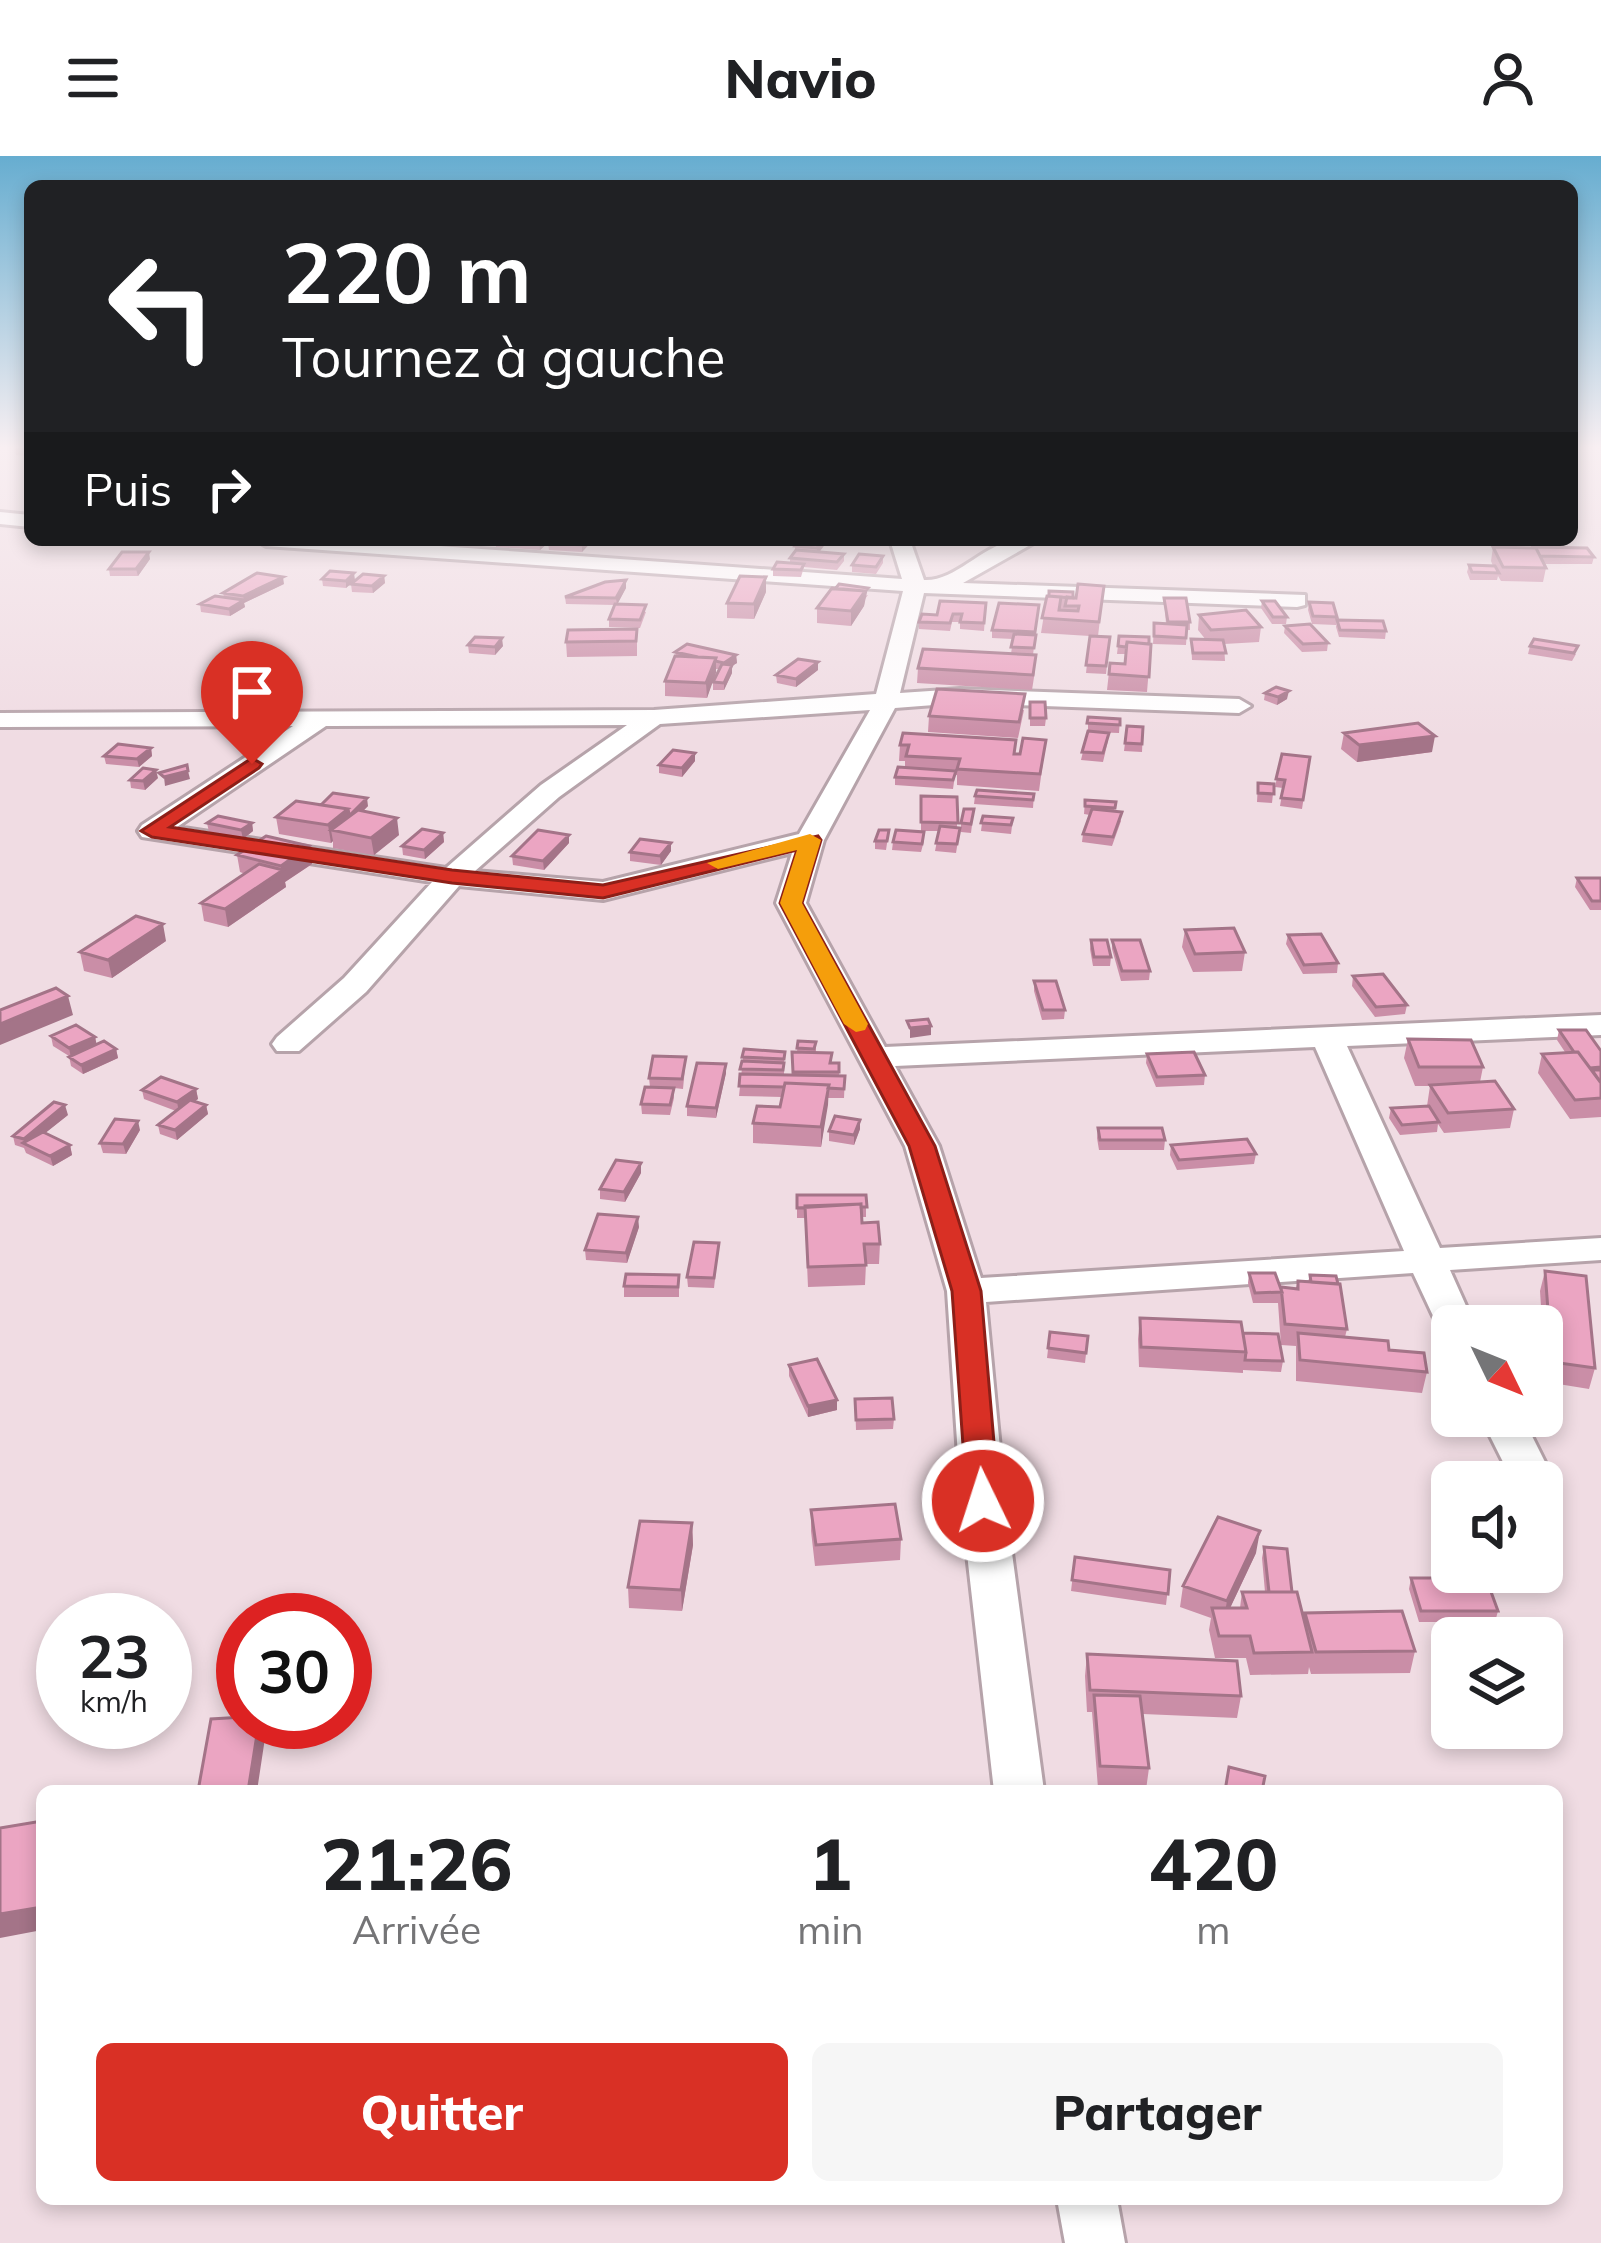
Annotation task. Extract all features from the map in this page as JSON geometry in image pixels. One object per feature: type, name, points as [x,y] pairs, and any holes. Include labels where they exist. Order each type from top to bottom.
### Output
[{"type":"street","points":[[422,546],[928,586],[1178,600],[1297,600]]},
{"type":"street","points":[[904,546],[928,586]]},
{"type":"street","points":[[1015,546],[928,586],[886,702],[810,840],[791,903],[922,1146],[967,1291],[983,1501],[1018,1785]]},
{"type":"street","points":[[0,720],[654,717],[960,696],[1239,706]]},
{"type":"street","points":[[288,1044],[355,985],[452,877],[550,791],[654,717]]},
{"type":"street","points":[[320,719],[152,831],[452,877],[603,891],[810,840]]},
{"type":"street","points":[[874,1057],[1601,1025]]},
{"type":"street","points":[[1328,1040],[1446,1305]]},
{"type":"street","points":[[967,1291],[1601,1249]]},
{"type":"street","points":[[1088,2205],[1095,2243]]},
{"type":"building","points":[[1493,547],[1536,548],[1546,568],[1503,567]]},
{"type":"building","points":[[1531,547],[1587,548],[1594,557],[1540,556]]},
{"type":"building","points":[[796,550],[844,554],[837,562],[790,558]]},
{"type":"building","points":[[122,552],[149,552],[136,569],[109,569]]},
{"type":"building","points":[[859,554],[883,556],[876,567],[852,565]]},
{"type":"building","points":[[777,562],[804,564],[801,570],[773,569]]},
{"type":"building","points":[[1469,565],[1495,566],[1499,573],[1472,572]]},
{"type":"building","points":[[330,571],[354,573],[346,581],[322,579]]},
{"type":"building","points":[[257,573],[283,577],[243,596],[223,593]]},
{"type":"building","points":[[363,574],[384,576],[372,586],[351,584]]},
{"type":"building","points":[[740,576],[766,577],[754,604],[727,603]]},
{"type":"building","points":[[626,580],[616,598],[565,597],[605,582]]},
{"type":"building","points":[[839,584],[868,588],[835,589]]},
{"type":"building","points":[[1078,584],[1104,586],[1099,622],[1042,618],[1047,596],[1061,597],[1059,610],[1078,611],[1079,606],[1065,606],[1067,597],[1076,598]]},
{"type":"building","points":[[832,588],[865,591],[851,611],[817,608]]},
{"type":"building","points":[[1049,591],[1073,592],[1073,598],[1049,596]]},
{"type":"building","points":[[215,596],[244,600],[229,609],[200,604]]},
{"type":"building","points":[[1164,598],[1186,598],[1190,622],[1168,622]]},
{"type":"building","points":[[940,601],[986,603],[984,623],[960,622],[962,614],[953,614],[950,623],[919,622],[922,614],[937,615]]},
{"type":"building","points":[[1262,601],[1275,601],[1287,617],[1273,617]]},
{"type":"building","points":[[1309,602],[1333,603],[1337,617],[1313,616]]},
{"type":"building","points":[[999,603],[1039,605],[1035,632],[992,630]]},
{"type":"building","points":[[615,604],[646,605],[640,620],[609,619]]},
{"type":"building","points":[[1246,610],[1261,627],[1211,630],[1199,615]]},
{"type":"building","points":[[1337,620],[1383,621],[1386,631],[1340,630]]},
{"type":"building","points":[[1154,623],[1187,625],[1186,638],[1154,636]]},
{"type":"building","points":[[1310,624],[1328,643],[1303,644],[1285,626]]},
{"type":"building","points":[[637,629],[636,641],[566,642],[568,630]]},
{"type":"building","points":[[1014,634],[1036,635],[1034,648],[1011,647]]},
{"type":"building","points":[[1090,636],[1110,637],[1106,666],[1086,665]]},
{"type":"building","points":[[1119,636],[1149,637],[1149,644],[1118,646]]},
{"type":"building","points":[[475,637],[502,638],[495,647],[468,645]]},
{"type":"building","points":[[1191,639],[1223,640],[1226,653],[1193,653]]},
{"type":"building","points":[[1534,639],[1578,646],[1574,653],[1530,646]]},
{"type":"building","points":[[1127,642],[1151,644],[1149,677],[1109,674],[1110,663],[1125,664]]},
{"type":"building","points":[[687,644],[736,655],[724,663],[675,652]]},
{"type":"building","points":[[923,649],[1036,655],[1033,675],[918,668]]},
{"type":"building","points":[[675,656],[716,658],[706,683],[665,681]]},
{"type":"building","points":[[798,659],[818,662],[796,679],[776,675]]},
{"type":"building","points":[[722,664],[732,665],[724,683],[713,682]]},
{"type":"building","points":[[1276,687],[1289,691],[1278,697],[1265,693]]},
{"type":"building","points":[[937,689],[1025,694],[1019,722],[929,716]]},
{"type":"building","points":[[1030,702],[1045,702],[1046,718],[1030,718]]},
{"type":"building","points":[[1088,717],[1120,719],[1120,725],[1087,723]]},
{"type":"building","points":[[1418,723],[1435,736],[1359,745],[1344,733]]},
{"type":"building","points":[[1127,726],[1143,727],[1142,744],[1125,743]]},
{"type":"building","points":[[1088,731],[1109,733],[1103,753],[1082,752]]},
{"type":"building","points":[[903,733],[1016,740],[1014,754],[1020,754],[1023,738],[1046,740],[1040,774],[957,769],[960,759],[906,756],[909,745],[900,745]]},
{"type":"building","points":[[118,744],[151,748],[137,759],[104,756]]},
{"type":"building","points":[[673,750],[695,753],[682,768],[659,765]]},
{"type":"building","points":[[1282,754],[1310,757],[1303,800],[1281,798],[1285,780],[1276,779]]},
{"type":"building","points":[[187,765],[188,771],[164,777],[159,773]]},
{"type":"building","points":[[898,767],[956,771],[953,780],[895,777]]},
{"type":"building","points":[[143,768],[156,770],[143,781],[130,780]]},
{"type":"building","points":[[1258,783],[1274,784],[1274,794],[1258,793]]},
{"type":"building","points":[[977,790],[1034,794],[1033,800],[975,796]]},
{"type":"building","points":[[333,793],[367,798],[349,814],[348,809],[321,805]]},
{"type":"building","points":[[921,796],[957,797],[958,823],[921,822]]},
{"type":"building","points":[[1085,800],[1116,802],[1115,808],[1085,806]]},
{"type":"building","points":[[296,801],[348,809],[328,825],[276,817]]},
{"type":"building","points":[[964,809],[974,809],[971,824],[961,823]]},
{"type":"building","points":[[1092,809],[1122,812],[1113,837],[1083,834]]},
{"type":"building","points":[[358,810],[397,818],[371,838],[331,830]]},
{"type":"building","points":[[218,816],[252,823],[241,830],[207,823]]},
{"type":"building","points":[[983,816],[1013,818],[1011,825],[981,823]]},
{"type":"building","points":[[940,826],[960,828],[957,844],[936,843]]},
{"type":"building","points":[[422,829],[443,833],[424,850],[402,846]]},
{"type":"building","points":[[538,830],[569,835],[543,861],[512,856]]},
{"type":"building","points":[[879,830],[889,830],[887,841],[875,841]]},
{"type":"building","points":[[896,830],[924,832],[922,844],[893,842]]},
{"type":"building","points":[[266,836],[309,846],[281,866],[237,855]]},
{"type":"building","points":[[640,839],[671,843],[660,856],[630,852]]},
{"type":"building","points":[[259,864],[283,870],[225,909],[201,903]]},
{"type":"building","points":[[1577,878],[1601,878],[1601,901],[1592,901]]},
{"type":"building","points":[[136,916],[163,924],[108,960],[80,952]]},
{"type":"building","points":[[1234,928],[1245,952],[1195,954],[1185,930]]},
{"type":"building","points":[[1321,934],[1338,963],[1304,965],[1288,935]]},
{"type":"building","points":[[1091,940],[1107,940],[1111,957],[1094,957]]},
{"type":"building","points":[[1112,940],[1140,940],[1150,971],[1122,971]]},
{"type":"building","points":[[1383,974],[1407,1005],[1376,1007],[1353,976]]},
{"type":"building","points":[[1034,981],[1056,981],[1065,1010],[1043,1010]]},
{"type":"building","points":[[56,988],[68,996],[0,1024],[0,1010]]},
{"type":"building","points":[[928,1019],[931,1026],[910,1028],[907,1021]]},
{"type":"building","points":[[76,1025],[95,1037],[69,1048],[51,1036]]},
{"type":"building","points":[[1559,1030],[1586,1030],[1601,1051],[1601,1067],[1590,1068]]},
{"type":"building","points":[[1408,1039],[1471,1040],[1483,1067],[1419,1067]]},
{"type":"building","points":[[104,1041],[116,1049],[81,1065],[69,1057]]},
{"type":"building","points":[[798,1041],[816,1042],[814,1049],[797,1048]]},
{"type":"building","points":[[744,1049],[785,1052],[784,1059],[742,1057]]},
{"type":"building","points":[[792,1052],[832,1053],[830,1063],[839,1063],[839,1072],[793,1072]]},
{"type":"building","points":[[1194,1052],[1205,1075],[1157,1077],[1147,1054]]},
{"type":"building","points":[[1578,1052],[1601,1083],[1601,1098],[1575,1100],[1542,1054]]},
{"type":"building","points":[[653,1056],[686,1057],[682,1079],[649,1078]]},
{"type":"building","points":[[742,1061],[784,1063],[783,1070],[740,1069]]},
{"type":"building","points":[[697,1063],[726,1064],[716,1108],[687,1106]]},
{"type":"building","points":[[740,1074],[845,1076],[844,1089],[785,1083],[784,1087],[739,1086]]},
{"type":"building","points":[[161,1077],[196,1089],[177,1102],[142,1090]]},
{"type":"building","points":[[1495,1081],[1514,1109],[1448,1113],[1430,1085]]},
{"type":"building","points":[[785,1083],[829,1085],[821,1127],[753,1123],[757,1106],[780,1107]]},
{"type":"building","points":[[645,1087],[674,1088],[670,1105],[641,1104]]},
{"type":"building","points":[[190,1100],[206,1105],[175,1130],[158,1125]]},
{"type":"building","points":[[54,1102],[65,1105],[24,1139],[13,1136]]},
{"type":"building","points":[[1429,1106],[1439,1122],[1402,1125],[1391,1108]]},
{"type":"building","points":[[835,1116],[860,1120],[854,1135],[829,1131]]},
{"type":"building","points":[[115,1119],[138,1121],[123,1144],[100,1143]]},
{"type":"building","points":[[1098,1128],[1162,1128],[1165,1140],[1100,1140]]},
{"type":"building","points":[[43,1132],[70,1145],[50,1156],[23,1143]]},
{"type":"building","points":[[1247,1139],[1256,1154],[1179,1160],[1171,1145]]},
{"type":"building","points":[[616,1160],[641,1163],[624,1192],[600,1189]]},
{"type":"building","points":[[797,1195],[866,1195],[867,1207],[797,1208]]},
{"type":"building","points":[[861,1204],[862,1223],[878,1222],[880,1244],[864,1244],[866,1265],[808,1267],[805,1206]]},
{"type":"building","points":[[598,1214],[638,1217],[626,1253],[585,1250]]},
{"type":"building","points":[[694,1242],[719,1243],[714,1278],[687,1277]]},
{"type":"building","points":[[1545,1271],[1586,1276],[1595,1368],[1563,1364],[1563,1305],[1548,1305]]},
{"type":"building","points":[[1249,1273],[1275,1273],[1282,1292],[1255,1293]]},
{"type":"building","points":[[626,1274],[679,1275],[678,1287],[624,1286]]},
{"type":"building","points":[[1310,1275],[1336,1276],[1338,1284],[1311,1282]]},
{"type":"building","points":[[1298,1281],[1340,1284],[1347,1329],[1285,1324],[1281,1287],[1298,1289]]},
{"type":"building","points":[[1140,1318],[1241,1322],[1246,1352],[1141,1347]]},
{"type":"building","points":[[1050,1332],[1088,1336],[1086,1353],[1048,1348]]},
{"type":"building","points":[[1243,1333],[1278,1334],[1283,1361],[1245,1360]]},
{"type":"building","points":[[1298,1333],[1388,1341],[1389,1350],[1424,1353],[1427,1372],[1300,1360]]},
{"type":"building","points":[[817,1359],[837,1400],[808,1406],[789,1365]]},
{"type":"building","points":[[892,1398],[894,1419],[856,1420],[855,1399]]},
{"type":"building","points":[[895,1504],[901,1539],[816,1545],[811,1510]]},
{"type":"building","points":[[1218,1517],[1260,1531],[1227,1601],[1183,1586]]},
{"type":"building","points":[[640,1521],[692,1523],[681,1590],[628,1587]]},
{"type":"building","points":[[1264,1547],[1287,1549],[1292,1592],[1269,1592]]},
{"type":"building","points":[[1075,1557],[1170,1570],[1168,1594],[1072,1580]]},
{"type":"building","points":[[1411,1578],[1431,1578],[1431,1593],[1491,1593],[1498,1611],[1421,1611]]},
{"type":"building","points":[[1242,1592],[1297,1592],[1312,1652],[1254,1653],[1250,1636],[1219,1636],[1212,1608],[1247,1608]]},
{"type":"building","points":[[1402,1611],[1415,1651],[1316,1652],[1305,1613]]},
{"type":"building","points":[[1087,1654],[1237,1661],[1241,1696],[1090,1690]]},
{"type":"building","points":[[1094,1695],[1140,1696],[1149,1768],[1100,1766]]},
{"type":"building","points":[[211,1719],[216,1719],[216,1749],[255,1749],[249,1785],[199,1785]]},
{"type":"building","points":[[1229,1767],[1265,1776],[1263,1785],[1226,1785]]},
{"type":"building","points":[[36,1822],[36,1908],[0,1914],[0,1828]]},
{"type":"slow traffic","points":[[718,863],[810,840],[791,903],[856,1024]]},
{"type":"route","points":[[252,764],[152,831],[452,877],[603,891],[810,840],[791,903],[922,1146],[967,1291],[983,1501]]}]
